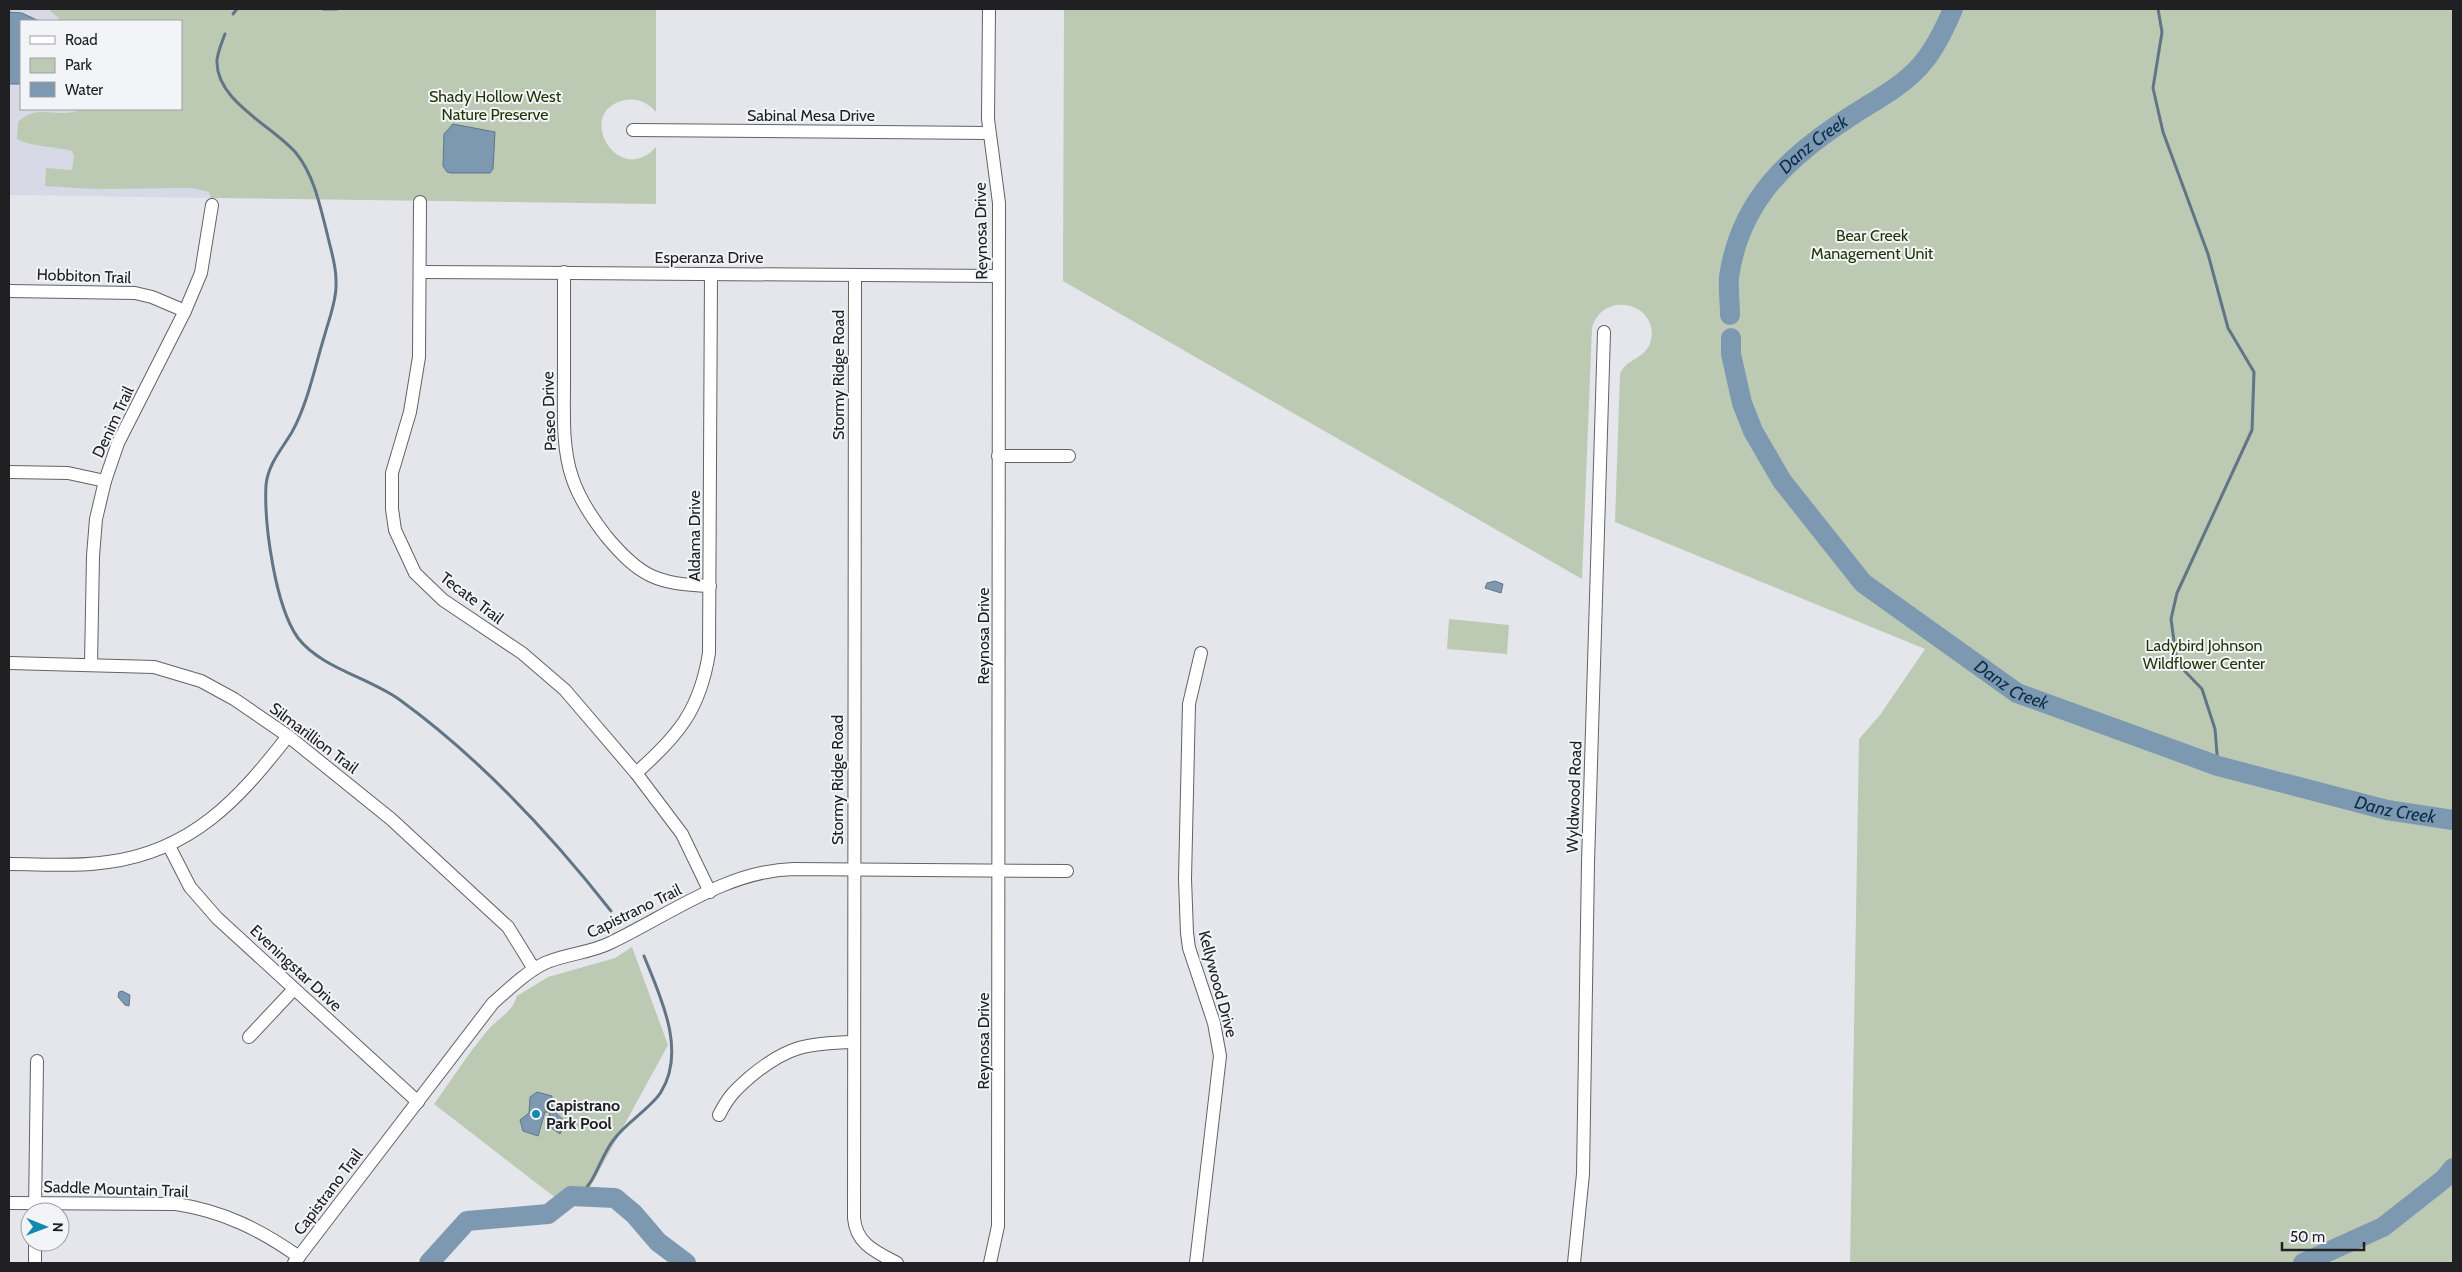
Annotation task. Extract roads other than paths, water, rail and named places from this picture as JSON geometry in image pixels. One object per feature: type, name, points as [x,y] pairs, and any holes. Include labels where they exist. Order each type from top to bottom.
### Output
[{"type":"street","name":"Reynosa Drive","points":[[989,9],[989,133],[999,197],[1000,870],[998,1226],[990,1263]]},
{"type":"street","name":"Sabinal Mesa Drive","points":[[633,130],[989,133]]},
{"type":"street","name":"Tecate Trail","points":[[420,202],[419,357],[410,412],[392,473],[392,510],[396,530],[415,572],[430,588],[458,612],[522,653],[565,690],[636,773],[682,834],[710,892]]},
{"type":"street","name":"Denim Trail","points":[[91,664],[93,556],[96,519],[105,481],[118,443],[185,311],[201,273],[212,205]]},
{"type":"street","name":"Esperanza Drive","points":[[420,272],[998,276]]},
{"type":"street","name":"Paseo Drive","points":[[564,272],[564,434],[568,460],[579,494],[586,509],[623,556],[645,573],[671,584],[710,586]]},
{"type":"street","name":"Aldama Drive","points":[[636,773],[671,741],[696,702],[705,674],[709,653],[712,274]]},
{"type":"street","name":"Stormy Ridge Road","points":[[854,275],[853,869],[855,1227],[865,1244],[897,1263]]},
{"type":"street","name":"Hobbiton Trail","points":[[9,291],[135,293],[152,297],[185,311]]},
{"type":"street","name":"Wyldwood Road","points":[[1574,1263],[1583,1174],[1588,864],[1604,332]]},
{"type":"street","points":[[998,456],[1069,456]]},
{"type":"street","points":[[9,472],[68,473],[105,481]]},
{"type":"street","name":"Kellywood Drive","points":[[1196,1263],[1220,1056],[1214,1023],[1189,948],[1186,933],[1189,704],[1202,652]]},
{"type":"street","name":"Silmarillion Trail","points":[[9,663],[154,667],[201,681],[234,699],[288,736],[391,819],[490,909],[518,942],[534,969]]},
{"type":"street","points":[[9,864],[107,862],[169,846],[210,821],[232,802],[249,785],[288,736]]},
{"type":"street","name":"Eveningstar Drive","points":[[169,846],[198,898],[418,1102]]},
{"type":"street","name":"Capistrano Trail","points":[[297,1260],[493,1003],[534,969],[555,959],[609,944],[740,878],[767,871],[793,868],[1067,871]]},
{"type":"street","points":[[249,1037],[294,989]]},
{"type":"street","points":[[719,1115],[728,1096],[783,1053],[811,1044],[854,1042]]},
{"type":"street","points":[[35,1202],[37,1061]]},
{"type":"street","name":"Saddle Mountain Trail","points":[[70,1207],[176,1204],[192,1207],[235,1219],[269,1236],[297,1260]]},
{"type":"water","points":[[9,12],[22,13],[37,20],[20,20],[20,84],[9,84]]},
{"type":"water","points":[[453,124],[495,132],[493,169],[490,173],[447,172],[443,166],[444,134]]},
{"type":"water","points":[[1495,581],[1503,584],[1501,593],[1485,588],[1487,583]]},
{"type":"water","points":[[122,991],[130,995],[129,1006],[125,1005],[118,997],[119,992]]},
{"type":"water","name":"Capistrano Park Pool","points":[[537,1092],[552,1096],[553,1108],[566,1122],[560,1134],[550,1127],[547,1121],[550,1116],[549,1112],[545,1112],[538,1136],[523,1131],[520,1120],[529,1113],[530,1097]]},
{"type":"waterway","points":[[233,14],[237,9]]},
{"type":"waterway","points":[[323,9],[337,9]]},
{"type":"waterway","name":"Danz Creek","points":[[1730,315],[1729,277],[1735,250],[1744,225],[1756,203],[1788,164],[1807,147],[1914,73],[1935,45],[1953,9]]},
{"type":"waterway","points":[[2158,9],[2162,32],[2153,88],[2163,132],[2208,254],[2228,328],[2254,372],[2252,430],[2177,593],[2171,619],[2177,663],[2202,689],[2215,729],[2218,766]]},
{"type":"waterway","points":[[225,34],[217,60],[219,75],[225,88],[247,112],[286,143],[302,162],[312,181],[319,202],[336,273],[334,304],[307,397],[298,421],[272,463],[267,477],[266,501],[269,542],[277,586],[290,624],[298,638],[319,657],[375,685],[400,700],[430,723],[486,772],[538,825],[611,911]]},
{"type":"waterway","name":"Danz Creek","points":[[1731,338],[1731,354],[1742,403],[1753,431],[1782,481],[1863,583],[2017,693],[2218,766],[2387,810],[2453,820]]},
{"type":"waterway","points":[[579,1196],[590,1183],[615,1138],[657,1098],[668,1076],[672,1059],[668,1023],[644,956]]},
{"type":"waterway","name":"Danz Creek","points":[[2303,1263],[2383,1227],[2444,1179],[2453,1168]]},
{"type":"waterway","points":[[429,1263],[467,1221],[548,1214],[571,1196],[615,1198],[634,1214],[658,1242],[686,1263]]},
{"type":"place","name":"Capistrano Park Pool","points":[[536,1114]]},
{"type":"park label","name":"Shady Hollow West Nature Preserve","points":[[495,105]]},
{"type":"park label","name":"Bear Creek Management Unit","points":[[1872,244]]},
{"type":"park label","name":"Ladybird Johnson Wildflower Center","points":[[2204,654]]}]
